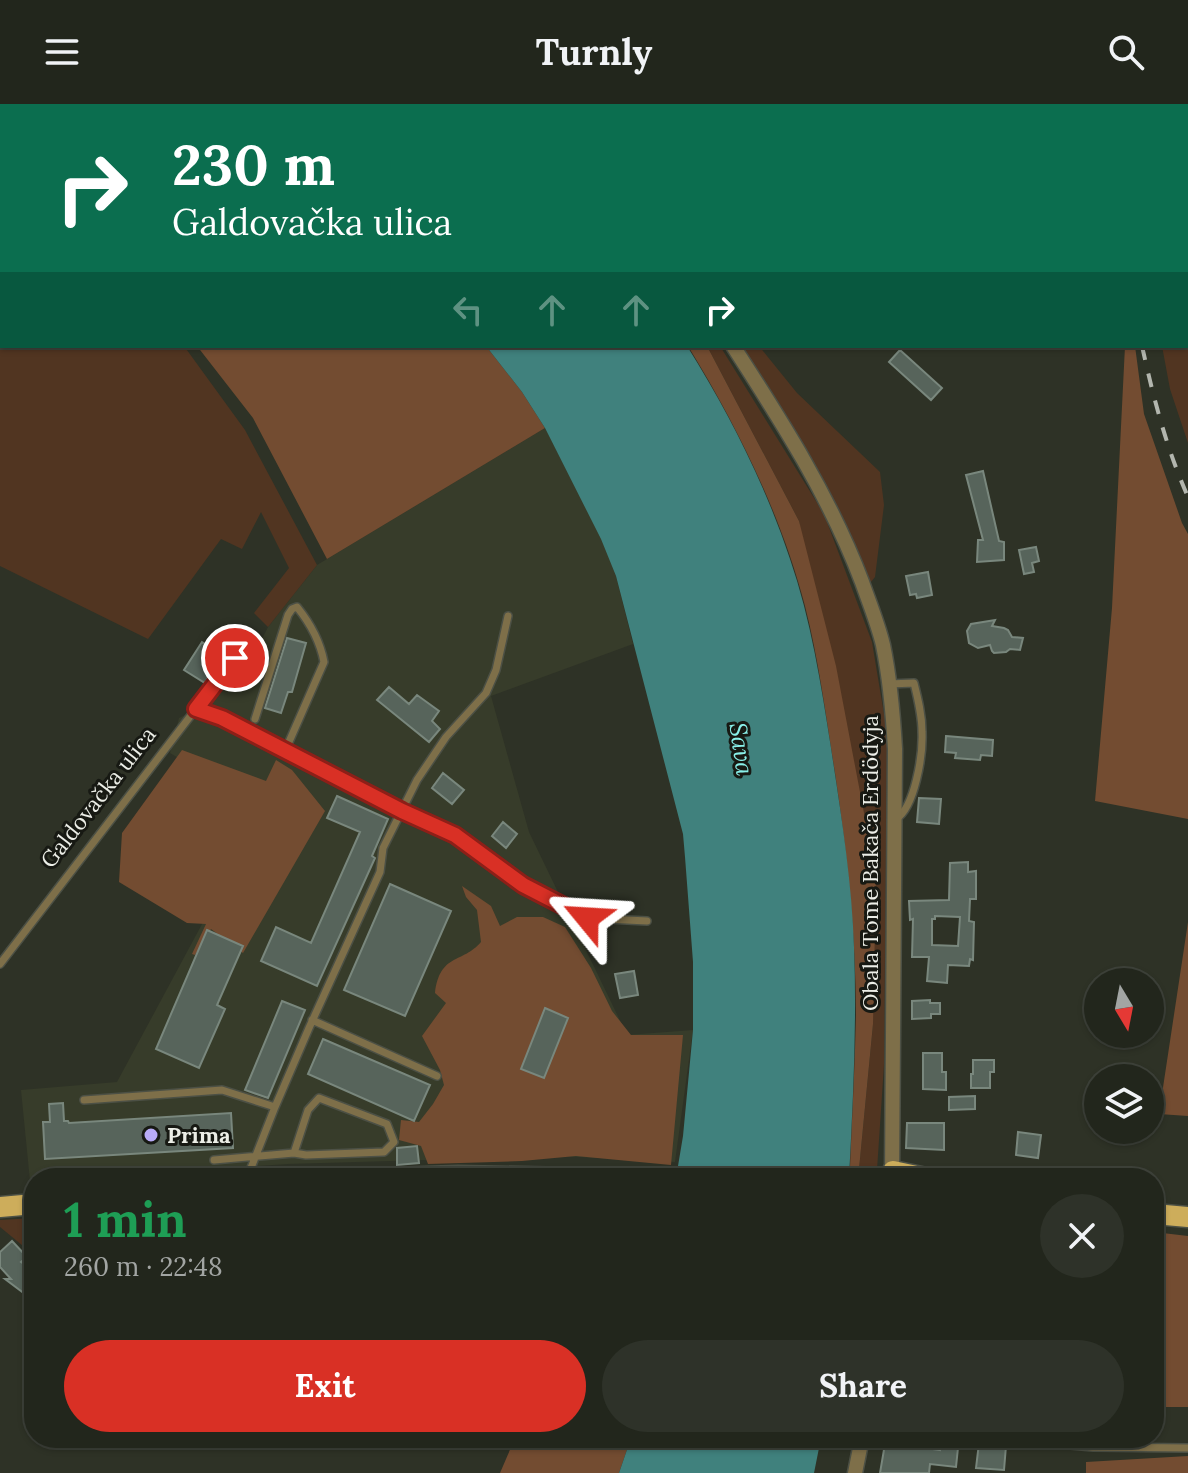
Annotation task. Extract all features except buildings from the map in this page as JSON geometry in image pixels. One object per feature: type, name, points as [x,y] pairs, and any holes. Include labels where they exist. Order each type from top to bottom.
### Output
[{"type":"main road","points":[[0,1207],[24,1205]]},
{"type":"main road","points":[[1164,1215],[1188,1217]]},
{"type":"street","name":"Obala Tome Bakača Erdödyja","points":[[734,348],[805,461],[831,509],[858,571],[882,643],[895,749],[893,1168]]},
{"type":"street","points":[[855,1473],[860,1448]]},
{"type":"lane","points":[[255,719],[288,615],[297,607],[308,621],[324,662],[285,751]]},
{"type":"lane","points":[[251,1168],[312,1020],[380,872],[383,848],[417,780],[446,737],[486,693],[496,670],[508,616]]},
{"type":"lane","name":"Galdovačka ulica","points":[[0,964],[235,658]]},
{"type":"lane","points":[[889,684],[914,683],[923,735],[914,787],[904,814],[895,820]]},
{"type":"lane","points":[[196,709],[222,718],[455,835],[523,885],[587,918],[647,921]]},
{"type":"lane","points":[[312,1020],[437,1076]]},
{"type":"lane","points":[[84,1100],[222,1090],[275,1107]]},
{"type":"lane","points":[[214,1160],[294,1153],[384,1152],[394,1142],[387,1124],[319,1098],[308,1110],[294,1153]]},
{"type":"lane","points":[[1164,1448],[1188,1448]]},
{"type":"shaded area","points":[[0,348],[185,348],[245,430],[317,565],[268,627],[254,613],[289,568],[261,512],[242,549],[221,539],[148,639],[0,566]]},
{"type":"shaded area","points":[[199,348],[488,348],[545,428],[327,559],[253,418]]},
{"type":"shaded area","points":[[689,348],[708,348],[799,521],[836,666],[876,876],[873,1024],[859,1168],[850,1167],[856,1015],[850,894],[822,689],[795,572],[770,504],[724,407]]},
{"type":"shaded area","points":[[708,348],[721,348],[824,514],[872,642],[887,732],[884,1065],[877,1168],[859,1168],[873,1024],[799,521]]},
{"type":"shaded area","points":[[736,348],[761,348],[797,393],[880,472],[884,505],[875,577],[866,588]]},
{"type":"shaded area","points":[[1125,348],[1135,348],[1144,414],[1188,534],[1188,819],[1095,801],[1112,608]]},
{"type":"shaded area","points":[[1162,348],[1188,348],[1188,443],[1170,389]]},
{"type":"shaded area","points":[[545,428],[602,539],[616,576],[633,644],[491,696],[529,832],[627,1035],[693,1030],[675,1162],[560,1156],[228,1168],[29,1168],[21,1090],[117,1082],[264,809],[170,753],[179,718],[208,704],[254,655],[268,627],[317,565]]},
{"type":"shaded area","points":[[182,750],[266,781],[276,760],[292,770],[325,811],[243,953],[211,929],[195,955],[192,954],[206,924],[187,923],[119,882],[122,833]]},
{"type":"shaded area","points":[[462,886],[491,906],[500,926],[517,917],[543,917],[565,927],[591,968],[612,1011],[631,1035],[683,1035],[671,1165],[576,1156],[428,1164],[421,1146],[399,1140],[401,1120],[419,1122],[444,1085],[440,1070],[422,1036],[446,1003],[435,993],[438,980],[447,965],[481,942],[477,910],[466,897]]},
{"type":"shaded area","points":[[1188,922],[1188,1116],[1164,1114],[1164,1081]]},
{"type":"shaded area","points":[[24,1219],[24,1247],[0,1227],[0,1220]]},
{"type":"shaded area","points":[[1164,1233],[1188,1236],[1188,1407],[1164,1407]]},
{"type":"shaded area","points":[[511,1448],[628,1448],[619,1473],[500,1473]]},
{"type":"shaded area","points":[[1188,1456],[1188,1473],[1086,1473],[1086,1462]]},
{"type":"water","name":"Sava","points":[[488,348],[688,348],[757,476],[790,559],[810,629],[846,848],[855,976],[849,1168],[678,1168],[693,1030],[693,962],[683,834],[616,576],[601,539],[545,428]]},
{"type":"water","points":[[628,1448],[819,1448],[814,1473],[619,1473]]},
{"type":"railway","points":[[1142,348],[1161,423],[1188,497]]},
{"type":"place","name":"Prima","points":[[151,1135]]},
{"type":"route","points":[[235,658],[196,709],[222,718],[455,835],[523,885],[587,918]]}]
